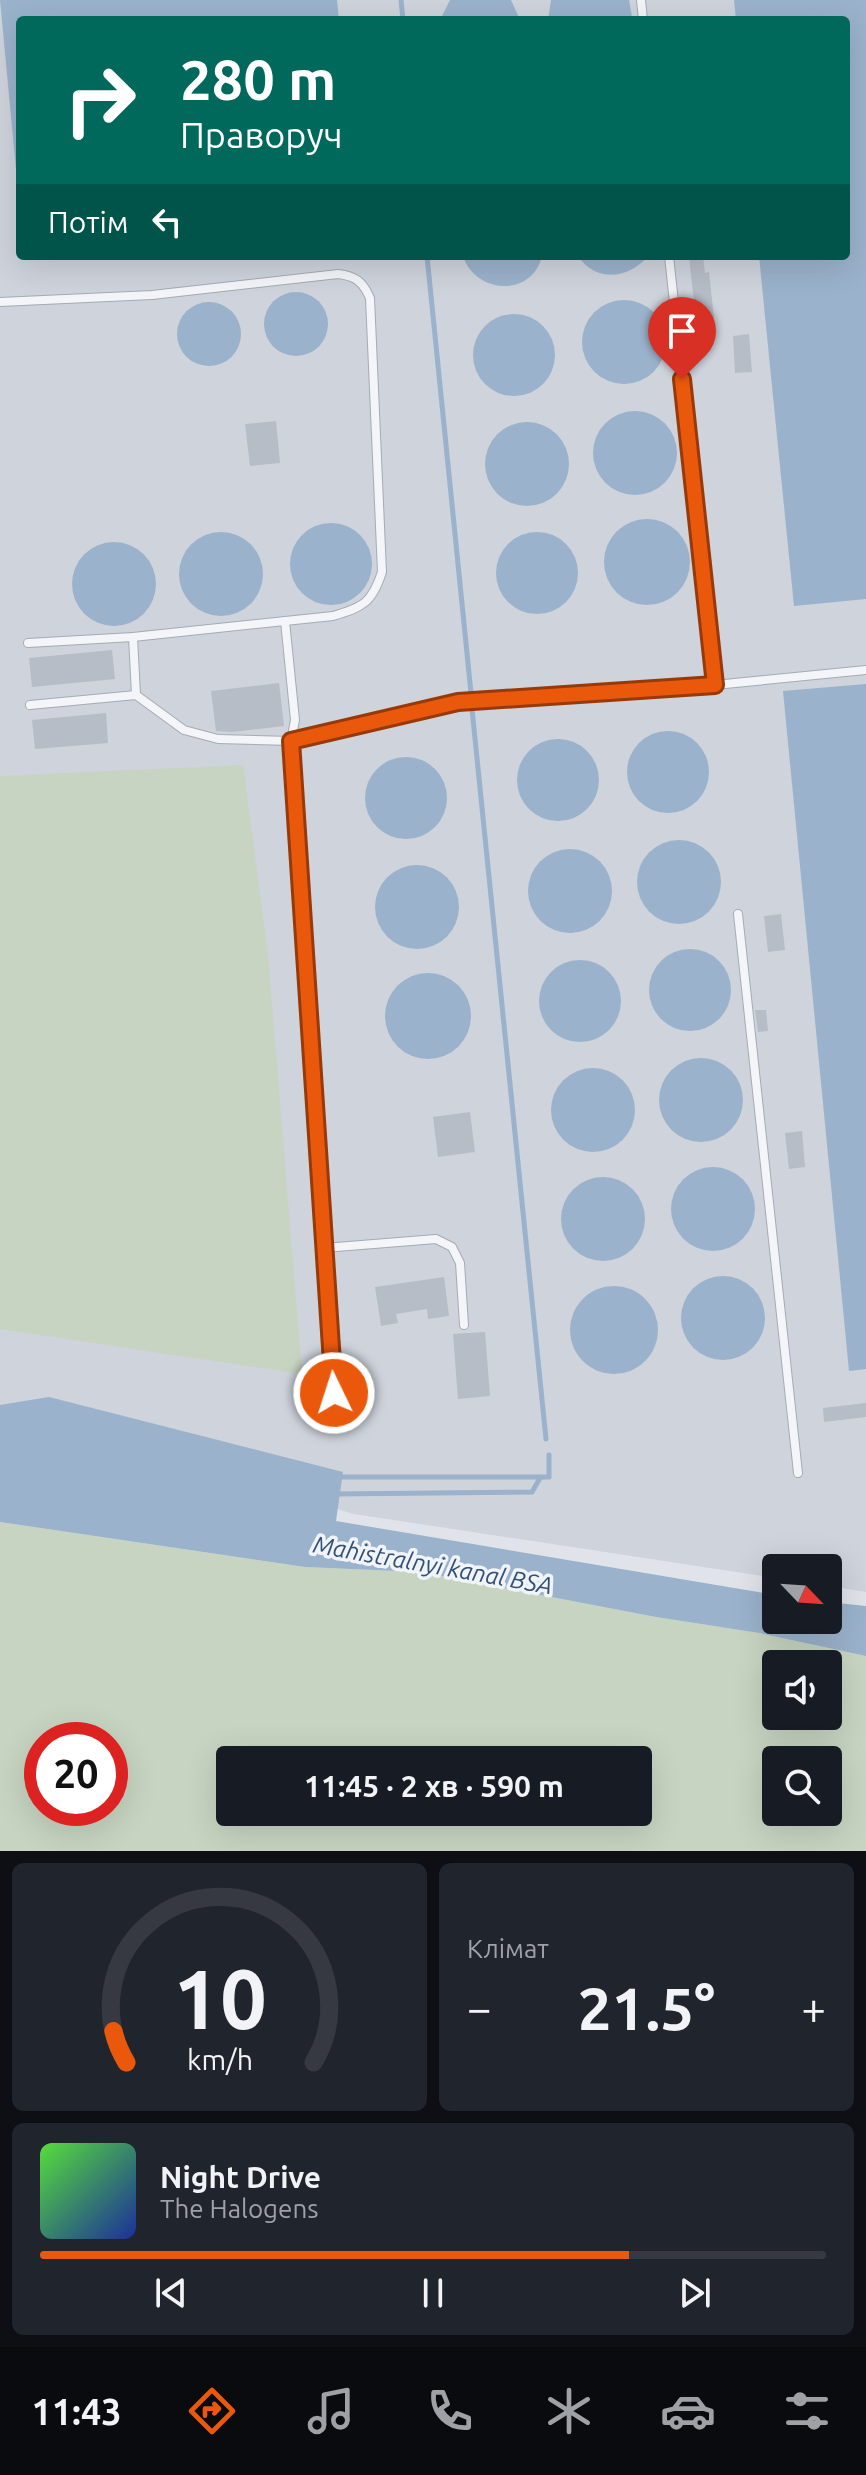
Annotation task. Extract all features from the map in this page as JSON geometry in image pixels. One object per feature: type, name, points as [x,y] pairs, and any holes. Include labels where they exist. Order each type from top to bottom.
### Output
[{"type":"lane","points":[[669,260],[715,685]]},
{"type":"lane","points":[[0,302],[152,295],[338,274],[353,276],[364,284],[370,298],[382,572],[375,593],[357,609],[333,616],[133,637],[28,643]]},
{"type":"lane","points":[[285,621],[295,720],[291,741],[334,1393]]},
{"type":"lane","points":[[133,637],[136,695]]},
{"type":"lane","points":[[30,705],[136,695],[184,730],[218,739],[291,741],[458,702],[715,685],[866,670]]},
{"type":"lane","points":[[738,914],[798,1473]]},
{"type":"lane","points":[[324,1248],[436,1239],[452,1247],[460,1263],[464,1325]]},
{"type":"shaded area","points":[[0,0],[866,0],[866,1592],[842,1588],[842,1554],[762,1554],[762,1576],[354,1514],[0,1411]]},
{"type":"green space","points":[[243,765],[268,956],[302,1374],[0,1329],[0,776]]},
{"type":"green space","points":[[0,1522],[305,1567],[420,1572],[838,1650],[762,1650],[762,1730],[842,1730],[842,1651],[866,1656],[866,1851],[0,1851]]},
{"type":"water","points":[[0,0],[337,0],[339,16],[16,16],[16,170]]},
{"type":"water","points":[[450,0],[511,0],[518,16],[442,16]]},
{"type":"water","points":[[551,0],[629,0],[631,16],[549,16]]},
{"type":"water","points":[[734,0],[866,0],[866,599],[794,606],[759,260],[850,260],[850,16],[736,16]]},
{"type":"water","points":[[465,260],[540,260],[527,279],[503,286],[479,278]]},
{"type":"water","points":[[581,260],[644,260],[632,270],[613,275],[594,271]]},
{"type":"water","points":[[296,292],[314,298],[322,306],[328,324],[322,342],[314,350],[296,356],[278,350],[270,342],[264,324],[270,306],[278,298]]},
{"type":"water","points":[[624,300],[640,303],[654,312],[663,326],[666,342],[663,358],[654,372],[640,381],[624,384],[608,381],[594,372],[585,358],[582,342],[585,326],[594,312],[608,303]]},
{"type":"water","points":[[203,302],[215,302],[232,311],[239,322],[239,346],[232,357],[215,366],[203,366],[191,361],[182,352],[177,340],[177,328],[182,316],[191,307]]},
{"type":"water","points":[[514,314],[530,317],[543,326],[552,339],[555,355],[552,371],[543,384],[530,393],[514,396],[498,393],[485,384],[476,371],[473,355],[476,339],[485,326],[498,317]]},
{"type":"water","points":[[635,411],[651,414],[665,423],[674,437],[677,453],[674,469],[665,483],[651,492],[635,495],[619,492],[605,483],[596,469],[593,453],[596,437],[605,423],[619,414]]},
{"type":"water","points":[[527,422],[543,425],[557,434],[566,448],[569,464],[566,480],[557,494],[543,503],[527,506],[511,503],[497,494],[488,480],[485,464],[488,448],[497,434],[511,425]]},
{"type":"water","points":[[647,519],[663,523],[677,532],[686,546],[690,562],[686,578],[677,592],[663,601],[647,605],[631,601],[617,592],[608,578],[604,562],[608,546],[617,532],[631,523]]},
{"type":"water","points":[[331,523],[347,526],[360,535],[369,548],[372,564],[369,580],[360,593],[347,602],[331,605],[315,602],[302,593],[293,580],[290,564],[293,548],[302,535],[315,526]]},
{"type":"water","points":[[221,532],[237,535],[251,544],[260,558],[263,574],[260,590],[251,604],[237,613],[221,616],[205,613],[191,604],[182,590],[179,574],[182,558],[191,544],[205,535]]},
{"type":"water","points":[[529,532],[545,532],[560,539],[571,550],[578,573],[575,589],[566,602],[545,614],[529,614],[514,607],[503,596],[496,581],[496,565],[503,550],[514,539]]},
{"type":"water","points":[[106,542],[122,542],[138,549],[149,560],[156,584],[153,600],[144,614],[122,626],[106,626],[90,619],[79,608],[72,592],[72,576],[79,560],[90,549]]},
{"type":"water","points":[[866,684],[866,1369],[849,1371],[783,691]]},
{"type":"water","points":[[660,731],[676,731],[691,738],[702,749],[709,772],[706,788],[697,801],[676,813],[660,813],[645,806],[634,795],[627,780],[627,764],[634,749],[645,738]]},
{"type":"water","points":[[558,739],[574,742],[587,751],[596,764],[599,780],[596,796],[587,809],[574,818],[558,821],[542,818],[529,809],[520,796],[517,780],[520,764],[529,751],[542,742]]},
{"type":"water","points":[[398,757],[414,757],[429,764],[440,775],[447,798],[444,814],[435,827],[414,839],[398,839],[383,832],[372,821],[365,806],[365,790],[372,775],[383,764]]},
{"type":"water","points":[[679,840],[695,843],[709,852],[718,866],[721,882],[718,898],[709,912],[695,921],[679,924],[663,921],[649,912],[640,898],[637,882],[640,866],[649,852],[663,843]]},
{"type":"water","points":[[570,849],[593,856],[605,868],[612,891],[605,914],[593,926],[570,933],[547,926],[535,914],[528,891],[535,868],[547,856]]},
{"type":"water","points":[[417,865],[440,872],[452,884],[459,907],[452,930],[440,942],[417,949],[394,942],[382,930],[375,907],[382,884],[394,872]]},
{"type":"water","points":[[682,949],[698,949],[713,956],[724,967],[731,990],[728,1006],[719,1019],[698,1031],[682,1031],[667,1024],[656,1013],[649,998],[649,982],[656,967],[667,956]]},
{"type":"water","points":[[580,960],[596,963],[609,972],[618,985],[621,1001],[618,1017],[609,1030],[596,1039],[580,1042],[564,1039],[551,1030],[542,1017],[539,1001],[542,985],[551,972],[564,963]]},
{"type":"water","points":[[428,973],[452,980],[464,992],[471,1016],[464,1040],[452,1052],[428,1059],[404,1052],[392,1040],[385,1016],[392,992],[404,980]]},
{"type":"water","points":[[701,1058],[724,1065],[736,1077],[743,1100],[736,1123],[724,1135],[701,1142],[678,1135],[666,1123],[659,1100],[666,1077],[678,1065]]},
{"type":"water","points":[[585,1068],[601,1068],[617,1075],[628,1086],[635,1110],[632,1126],[623,1140],[601,1152],[585,1152],[569,1145],[558,1134],[551,1118],[551,1102],[558,1086],[569,1075]]},
{"type":"water","points":[[713,1167],[729,1170],[743,1179],[752,1193],[755,1209],[752,1225],[743,1239],[729,1248],[713,1251],[697,1248],[683,1239],[674,1225],[671,1209],[674,1193],[683,1179],[697,1170]]},
{"type":"water","points":[[603,1177],[619,1180],[633,1189],[642,1203],[645,1219],[642,1235],[633,1249],[619,1258],[603,1261],[587,1258],[573,1249],[564,1235],[561,1219],[564,1203],[573,1189],[587,1180]]},
{"type":"water","points":[[723,1276],[739,1279],[758,1295],[765,1318],[762,1334],[746,1353],[723,1360],[707,1357],[688,1341],[681,1318],[684,1302],[700,1283]]},
{"type":"water","points":[[614,1286],[631,1290],[645,1299],[654,1313],[658,1330],[654,1347],[645,1361],[631,1370],[614,1374],[597,1370],[583,1361],[574,1347],[570,1330],[574,1313],[583,1299],[597,1290]]},
{"type":"water","name":"Mahistralnyi kanal BSA","points":[[49,1397],[343,1472],[336,1521],[762,1593],[762,1634],[656,1617],[420,1572],[305,1567],[0,1522],[0,1405]]},
{"type":"water","points":[[842,1603],[866,1606],[866,1656],[764,1634],[842,1634]]},
{"type":"building","points":[[689,260],[703,260],[705,273],[709,272],[714,318],[696,320]]},
{"type":"building","points":[[749,334],[752,372],[735,373],[733,336]]},
{"type":"building","points":[[276,421],[280,463],[250,466],[245,424]]},
{"type":"building","points":[[112,650],[115,679],[32,687],[29,658]]},
{"type":"building","points":[[279,683],[284,726],[216,731],[211,691]]},
{"type":"building","points":[[106,713],[108,743],[35,749],[32,720]]},
{"type":"building","points":[[781,914],[785,950],[768,952],[764,916]]},
{"type":"building","points":[[755,1010],[766,1010],[768,1031],[758,1032]]},
{"type":"building","points":[[470,1112],[475,1152],[438,1157],[433,1117]]},
{"type":"building","points":[[802,1131],[805,1167],[789,1169],[785,1133]]},
{"type":"building","points":[[444,1277],[449,1316],[428,1319],[427,1309],[396,1314],[398,1323],[381,1326],[375,1287]]},
{"type":"building","points":[[485,1332],[490,1396],[458,1399],[453,1334]]},
{"type":"building","points":[[866,1403],[866,1417],[824,1422],[823,1408]]},
{"type":"waterway","points":[[401,0],[403,16]]},
{"type":"waterway","points":[[427,260],[471,693]]},
{"type":"waterway","points":[[472,709],[546,1439]]},
{"type":"waterway","points":[[336,1477],[549,1477],[549,1455]]},
{"type":"waterway","points":[[334,1494],[532,1492],[540,1478]]},
{"type":"route","points":[[334,1393],[291,741],[458,702],[715,685],[682,379]]}]
